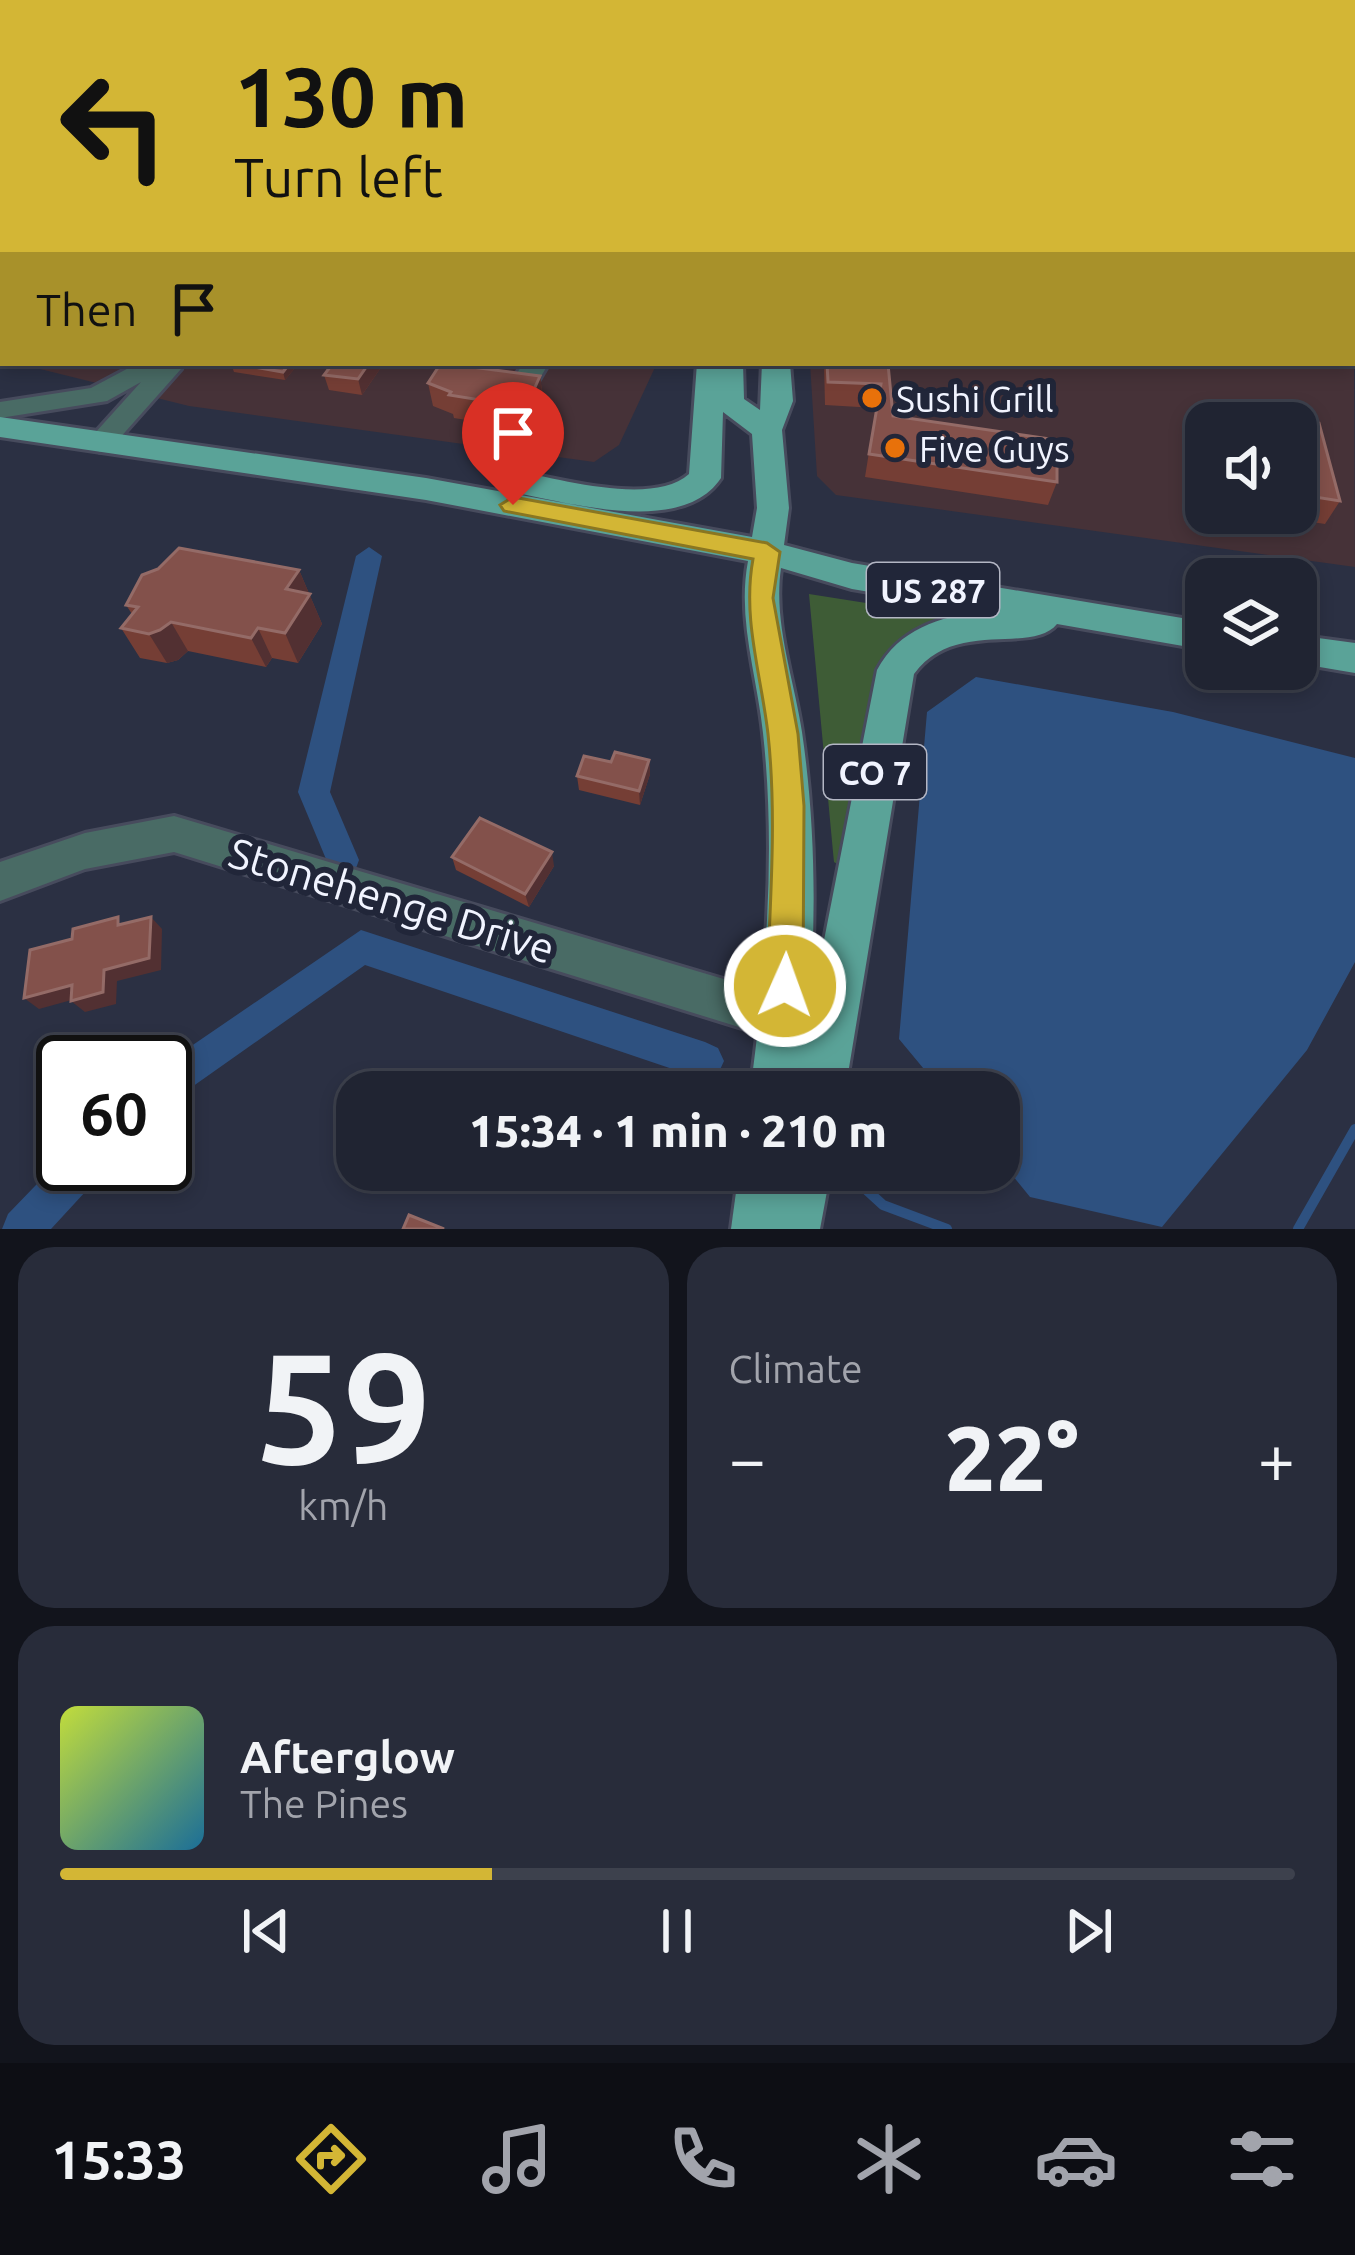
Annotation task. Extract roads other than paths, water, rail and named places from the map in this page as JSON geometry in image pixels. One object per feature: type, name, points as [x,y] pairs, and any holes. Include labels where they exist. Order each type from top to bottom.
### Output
[{"type":"main road","points":[[426,489],[476,476],[651,502],[689,494],[705,478],[711,366]]},
{"type":"main road","points":[[729,366],[729,402],[767,430]]},
{"type":"main road","points":[[767,552],[773,508],[767,430],[778,401],[776,366]]},
{"type":"main road","name":"US 287","points":[[0,427],[426,489],[767,552],[852,576],[1185,633]]},
{"type":"main road","name":"CO 7","points":[[767,552],[759,598],[783,734],[790,844],[778,1071]]},
{"type":"main road","name":"CO 7","points":[[824,1071],[890,684],[904,656],[944,632],[1100,619]]},
{"type":"main road","points":[[1317,652],[1355,658]]},
{"type":"main road","points":[[758,1229],[763,1191]]},
{"type":"main road","points":[[793,1229],[800,1191]]},
{"type":"street","points":[[0,410],[98,395],[152,366]]},
{"type":"street","points":[[100,443],[171,366]]},
{"type":"street","name":"Stonehenge Drive","points":[[0,882],[43,861],[109,843],[174,834],[784,1019]]},
{"type":"water","points":[[976,677],[1173,712],[1355,758],[1355,962],[1307,1050],[1162,1227],[1030,1197],[1020,1185],[1020,1071],[926,1071],[899,1039],[927,712]]},
{"type":"waterway","points":[[343,860],[314,792],[369,556]]},
{"type":"waterway","points":[[192,1068],[361,947],[705,1061]]},
{"type":"waterway","points":[[1298,1229],[1355,1129]]},
{"type":"waterway","points":[[23,1229],[59,1191]]},
{"type":"waterway","points":[[868,1191],[883,1205],[947,1229]]},
{"type":"place","name":"Sushi Grill","points":[[872,398]]},
{"type":"place","name":"Five Guys","points":[[895,448]]}]
